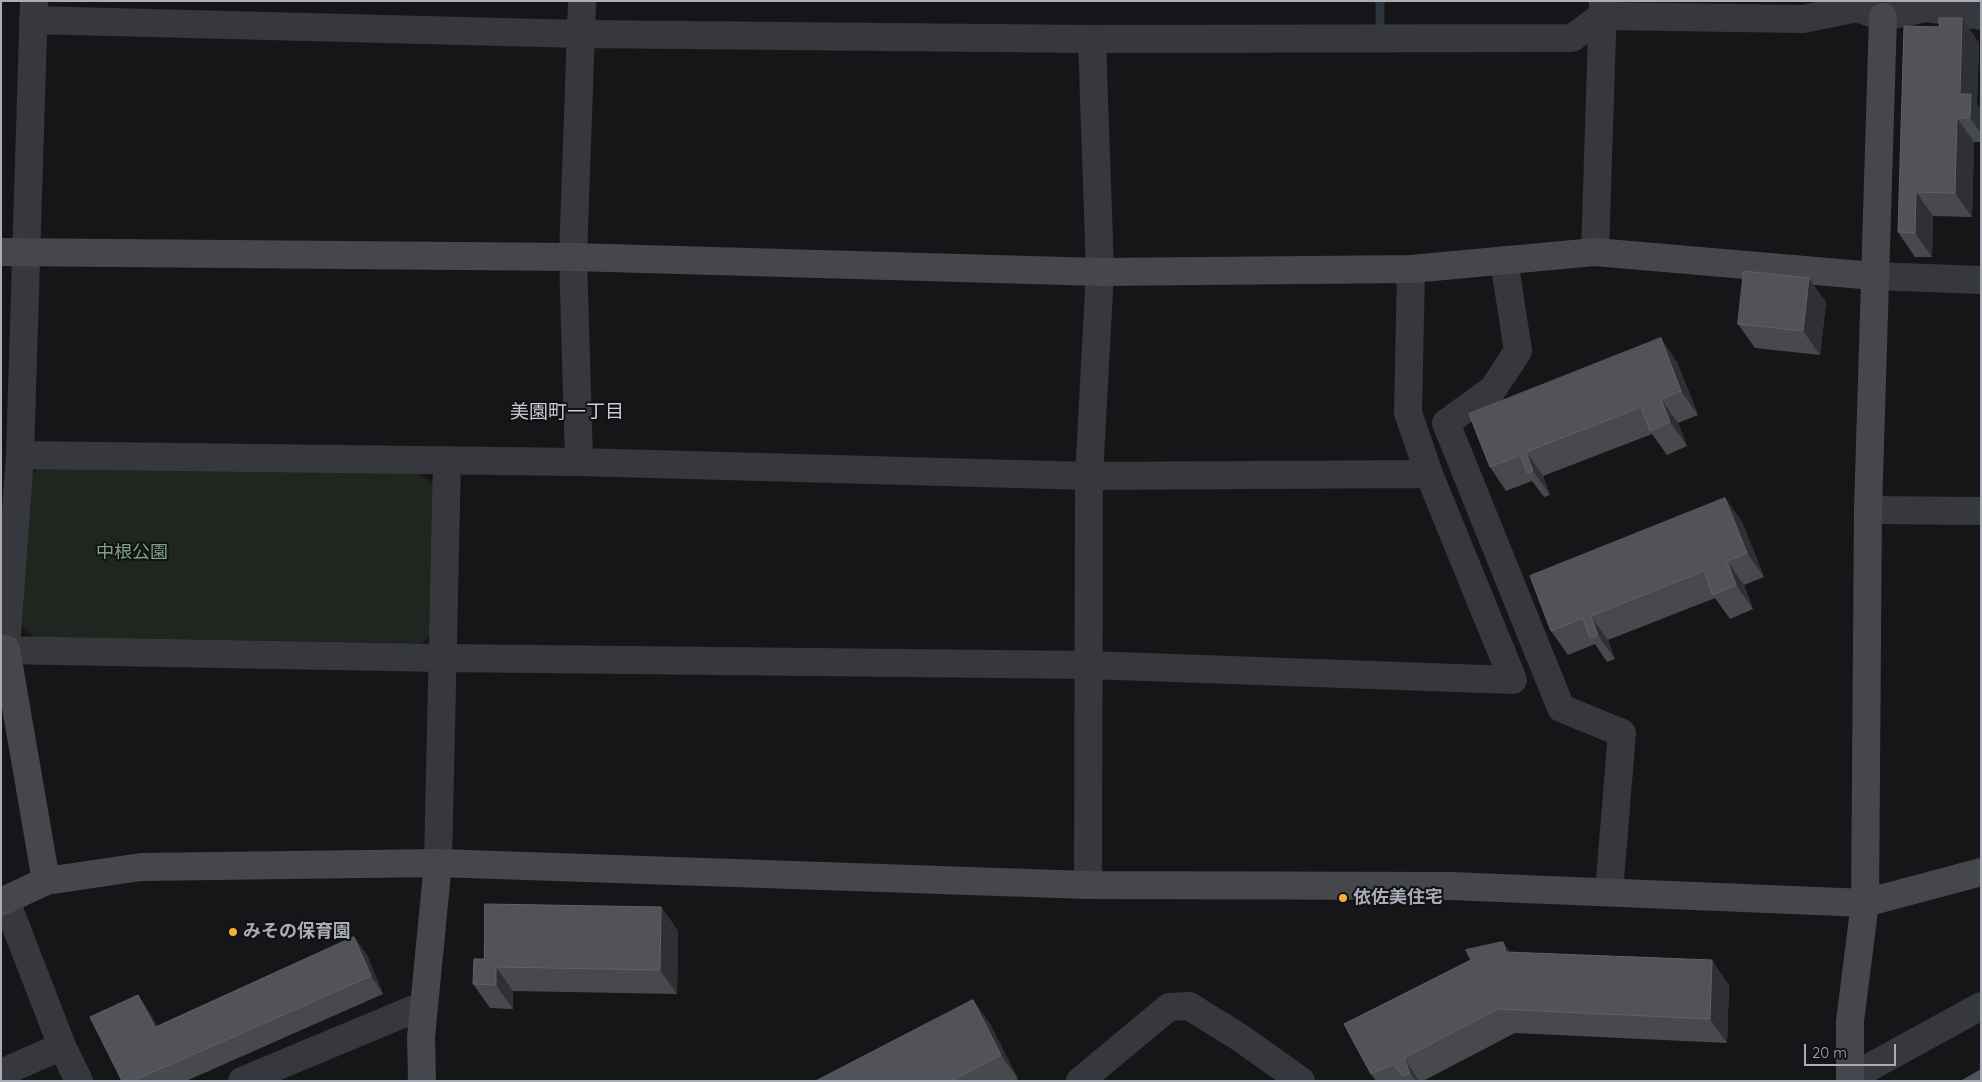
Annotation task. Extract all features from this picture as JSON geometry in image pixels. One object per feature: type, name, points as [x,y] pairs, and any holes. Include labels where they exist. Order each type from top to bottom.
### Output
[{"type":"street","points":[[579,462],[573,257],[582,1]]},
{"type":"street","points":[[46,881],[4,649],[20,455],[14,252],[34,10],[581,34],[1092,39],[1572,38],[1602,9],[1803,19],[1856,4],[1883,17],[1928,5],[1981,16]]},
{"type":"street","points":[[1595,252],[1602,9]]},
{"type":"street","points":[[1883,17],[1868,510],[1865,903],[1850,1021],[1850,1079],[1981,1006]]},
{"type":"street","points":[[1088,885],[1089,476],[1100,272],[1092,39]]},
{"type":"street","points":[[14,252],[573,257],[1100,272],[1411,269],[1595,252],[1874,276],[1981,280]]},
{"type":"street","points":[[1504,260],[1518,351],[1492,389],[1446,423],[1561,708],[1622,733],[1609,892]]},
{"type":"street","points":[[4,649],[443,658],[1088,665],[1513,680],[1429,474],[1408,413],[1411,269]]},
{"type":"street","points":[[20,455],[579,462],[1089,476],[1429,474]]},
{"type":"street","points":[[422,1081],[421,1037],[438,863],[447,460]]},
{"type":"street","points":[[1868,510],[1981,511]]},
{"type":"street","points":[[78,1081],[4,902],[46,881],[141,867],[438,863],[1088,885],[1451,886],[1865,903],[1981,872]]},
{"type":"street","points":[[242,1081],[424,1005]]},
{"type":"street","points":[[1080,1081],[1169,1007],[1189,1006],[1301,1081]]},
{"type":"street","points":[[1,1073],[62,1046]]},
{"type":"green space","name":"中根公園","points":[[39,467],[420,473],[433,486],[431,636],[421,643],[35,637],[22,626],[28,477]]},
{"type":"building","points":[[1939,18],[1962,18],[1960,94],[1971,94],[1970,118],[1957,118],[1955,193],[1916,192],[1915,233],[1898,232],[1904,26],[1939,27]]},
{"type":"building","points":[[1744,271],[1809,278],[1803,331],[1738,324]]},
{"type":"building","points":[[1661,338],[1681,391],[1661,399],[1670,422],[1650,431],[1641,407],[1526,452],[1533,471],[1527,473],[1520,455],[1490,467],[1469,414]]},
{"type":"building","points":[[1725,498],[1747,553],[1727,561],[1736,585],[1713,595],[1704,571],[1591,616],[1598,635],[1590,638],[1583,618],[1551,631],[1530,576]]},
{"type":"building","points":[[485,904],[661,907],[660,970],[496,967],[496,985],[473,984],[474,959],[484,959]]},
{"type":"building","points":[[354,937],[371,976],[133,1081],[122,1081],[90,1017],[138,995],[155,1027]]},
{"type":"building","points":[[1503,942],[1506,952],[1712,960],[1710,1019],[1498,1009],[1404,1058],[1410,1073],[1402,1076],[1394,1064],[1371,1074],[1344,1024],[1471,960],[1466,950]]},
{"type":"building","points":[[973,1000],[1001,1055],[951,1081],[816,1081]]},
{"type":"building","points":[[1981,1070],[1981,1081],[1962,1081]]},
{"type":"waterway","points":[[1380,1],[1380,26]]},
{"type":"place","name":"依佐美住宅","points":[[1343,898]]},
{"type":"place","name":"みその保育園","points":[[233,932]]},
{"type":"district","name":"美園町一丁目","points":[[567,412]]}]
